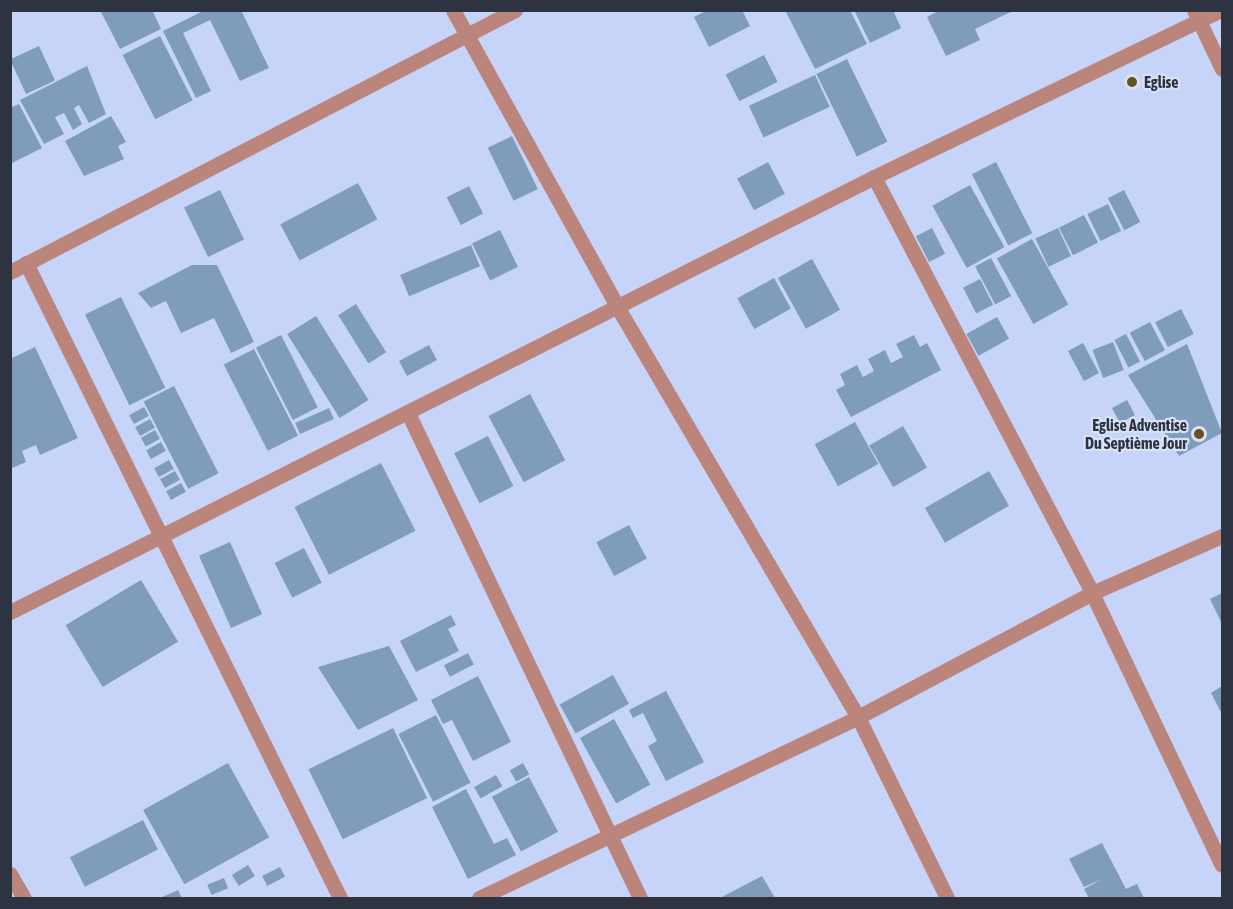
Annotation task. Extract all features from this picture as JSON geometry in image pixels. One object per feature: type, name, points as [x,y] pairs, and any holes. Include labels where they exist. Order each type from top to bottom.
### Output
[{"type":"street","points":[[453,10],[618,308],[858,717],[947,898]]},
{"type":"street","points":[[10,272],[515,10]]},
{"type":"street","points":[[10,612],[162,532],[408,413],[1197,15],[1221,10]]},
{"type":"street","points":[[1197,15],[1222,69]]},
{"type":"street","points":[[874,177],[1092,593],[1222,865]]},
{"type":"street","points":[[26,263],[162,532],[340,898]]},
{"type":"street","points":[[408,413],[607,836],[640,898]]},
{"type":"street","points":[[479,898],[858,717],[1092,593],[1222,536]]},
{"type":"street","points":[[10,874],[24,898]]},
{"type":"building","points":[[100,10],[152,10],[161,29],[120,49]]},
{"type":"building","points":[[205,10],[241,10],[269,68],[240,81],[210,20],[183,33],[211,91],[196,98],[163,31]]},
{"type":"building","points":[[708,10],[742,10],[750,26],[709,47],[694,17]]},
{"type":"building","points":[[785,10],[850,10],[867,44],[815,69]]},
{"type":"building","points":[[854,10],[893,10],[901,28],[870,43]]},
{"type":"building","points":[[940,10],[1015,10],[975,29],[980,40],[946,56],[927,17]]},
{"type":"building","points":[[160,36],[193,100],[155,119],[123,55]]},
{"type":"building","points":[[39,46],[55,80],[26,94],[10,60]]},
{"type":"building","points":[[764,55],[778,82],[739,101],[726,75]]},
{"type":"building","points":[[847,59],[887,142],[857,157],[816,74]]},
{"type":"building","points":[[87,66],[106,114],[89,123],[79,105],[74,108],[82,124],[73,130],[64,113],[55,117],[64,134],[44,144],[20,100]]},
{"type":"building","points":[[815,75],[830,107],[764,138],[749,106]]},
{"type":"building","points":[[19,104],[42,148],[10,164],[10,108]]},
{"type":"building","points":[[111,116],[126,142],[118,146],[124,159],[84,176],[65,141]]},
{"type":"building","points":[[512,136],[538,189],[514,201],[488,148]]},
{"type":"building","points":[[768,162],[785,194],[754,210],[737,178]]},
{"type":"building","points":[[996,162],[1032,233],[1008,246],[972,174]]},
{"type":"building","points":[[358,183],[377,219],[300,261],[280,224]]},
{"type":"building","points":[[970,185],[1004,247],[967,268],[932,206]]},
{"type":"building","points":[[469,186],[483,214],[461,225],[447,197]]},
{"type":"building","points":[[220,190],[244,239],[208,257],[184,208]]},
{"type":"building","points":[[1124,190],[1140,222],[1124,230],[1108,198]]},
{"type":"building","points":[[1108,204],[1121,231],[1100,241],[1087,214]]},
{"type":"building","points":[[1084,215],[1098,243],[1073,255],[1059,228]]},
{"type":"building","points":[[932,228],[945,254],[929,262],[916,236]]},
{"type":"building","points":[[1058,228],[1071,256],[1048,267],[1035,239]]},
{"type":"building","points":[[500,230],[518,267],[490,280],[472,244]]},
{"type":"building","points":[[1032,239],[1068,305],[1033,324],[997,258]]},
{"type":"building","points":[[471,245],[480,266],[409,296],[400,275]]},
{"type":"building","points":[[991,258],[1011,296],[995,304],[975,266]]},
{"type":"building","points":[[812,259],[840,310],[806,329],[778,278]]},
{"type":"building","points":[[192,265],[217,265],[254,342],[231,353],[214,318],[181,333],[166,301],[151,308],[138,293]]},
{"type":"building","points":[[774,278],[791,309],[754,329],[737,298]]},
{"type":"building","points":[[980,279],[993,305],[976,313],[963,288]]},
{"type":"building","points":[[121,297],[165,388],[129,405],[85,315]]},
{"type":"building","points":[[356,304],[386,352],[368,363],[338,315]]},
{"type":"building","points":[[1181,309],[1194,334],[1168,347],[1155,322]]},
{"type":"building","points":[[316,316],[368,400],[340,418],[287,334]]},
{"type":"building","points":[[997,317],[1009,339],[979,356],[966,334]]},
{"type":"building","points":[[1150,322],[1165,350],[1145,361],[1130,333]]},
{"type":"building","points":[[1126,334],[1140,362],[1128,368],[1114,340]]},
{"type":"building","points":[[281,335],[318,407],[293,420],[256,348]]},
{"type":"building","points":[[914,335],[920,347],[927,343],[941,370],[851,417],[836,390],[845,385],[840,374],[857,365],[863,377],[874,371],[868,359],[885,350],[891,363],[903,357],[896,344]]},
{"type":"building","points":[[1113,342],[1124,370],[1103,378],[1092,350]]},
{"type":"building","points":[[1083,343],[1099,373],[1084,381],[1068,351]]},
{"type":"building","points":[[1187,344],[1222,433],[1179,456],[1128,375]]},
{"type":"building","points":[[429,345],[437,360],[407,376],[399,361]]},
{"type":"building","points":[[35,347],[78,438],[40,455],[36,445],[22,451],[26,462],[10,469],[10,359]]},
{"type":"building","points":[[254,349],[298,435],[268,451],[224,364]]},
{"type":"building","points":[[174,386],[218,473],[188,489],[144,401]]},
{"type":"building","points":[[530,394],[565,460],[524,482],[489,416]]},
{"type":"building","points":[[1127,400],[1135,415],[1120,423],[1112,408]]},
{"type":"building","points":[[144,407],[149,416],[134,424],[129,415]]},
{"type":"building","points":[[329,408],[334,419],[300,434],[295,423]]},
{"type":"building","points":[[150,419],[155,428],[140,436],[135,427]]},
{"type":"building","points":[[855,422],[878,464],[838,486],[815,444]]},
{"type":"building","points":[[903,426],[927,468],[893,487],[869,446]]},
{"type":"building","points":[[155,430],[160,439],[146,447],[141,438]]},
{"type":"building","points":[[488,436],[513,486],[480,503],[454,453]]},
{"type":"building","points":[[161,442],[166,451],[151,459],[146,450]]},
{"type":"building","points":[[169,460],[174,469],[159,477],[154,468]]},
{"type":"building","points":[[381,463],[416,531],[329,575],[295,507]]},
{"type":"building","points":[[175,471],[180,480],[165,488],[160,479]]},
{"type":"building","points":[[989,471],[1009,506],[945,543],[925,508]]},
{"type":"building","points":[[181,483],[186,492],[171,500],[166,491]]},
{"type":"building","points":[[629,525],[647,559],[614,576],[596,542]]},
{"type":"building","points":[[230,542],[262,614],[231,628],[199,556]]},
{"type":"building","points":[[304,548],[322,583],[292,598],[275,563]]},
{"type":"building","points":[[141,580],[178,642],[103,687],[66,625]]},
{"type":"building","points":[[1222,593],[1222,624],[1210,599]]},
{"type":"building","points":[[451,615],[456,625],[448,629],[459,651],[416,672],[400,641]]},
{"type":"building","points":[[389,646],[418,700],[358,730],[318,667]]},
{"type":"building","points":[[468,653],[474,665],[450,677],[444,665]]},
{"type":"building","points":[[613,675],[629,704],[576,733],[560,705]]},
{"type":"building","points":[[478,676],[511,742],[473,761],[452,720],[443,724],[431,700]]},
{"type":"building","points":[[1222,686],[1222,714],[1211,693]]},
{"type":"building","points":[[666,691],[704,762],[666,781],[648,746],[657,741],[643,713],[633,718],[629,710]]},
{"type":"building","points":[[436,715],[471,783],[433,802],[399,734]]},
{"type":"building","points":[[614,719],[650,785],[616,804],[580,738]]},
{"type":"building","points":[[393,728],[427,798],[343,839],[309,769]]},
{"type":"building","points":[[228,763],[269,837],[184,884],[143,810]]},
{"type":"building","points":[[523,763],[529,774],[516,782],[510,770]]},
{"type":"building","points":[[496,775],[502,786],[480,798],[474,787]]},
{"type":"building","points":[[529,777],[558,832],[521,851],[492,797]]},
{"type":"building","points":[[466,789],[494,844],[507,838],[516,855],[468,879],[432,807]]},
{"type":"building","points":[[143,820],[158,849],[85,887],[70,857]]},
{"type":"building","points":[[1102,843],[1126,889],[1137,884],[1144,898],[1089,898],[1084,889],[1102,879],[1084,887],[1069,859]]},
{"type":"building","points":[[248,865],[255,876],[239,886],[232,875]]},
{"type":"building","points":[[280,867],[285,877],[267,886],[262,876]]},
{"type":"building","points":[[762,876],[775,898],[720,898]]},
{"type":"building","points":[[224,878],[228,888],[211,895],[207,885]]},
{"type":"building","points":[[178,890],[182,898],[160,898]]},
{"type":"place","name":"Eglise","points":[[1132,82]]},
{"type":"place","name":"Eglise Adventise Du Septième Jour","points":[[1199,434]]}]
